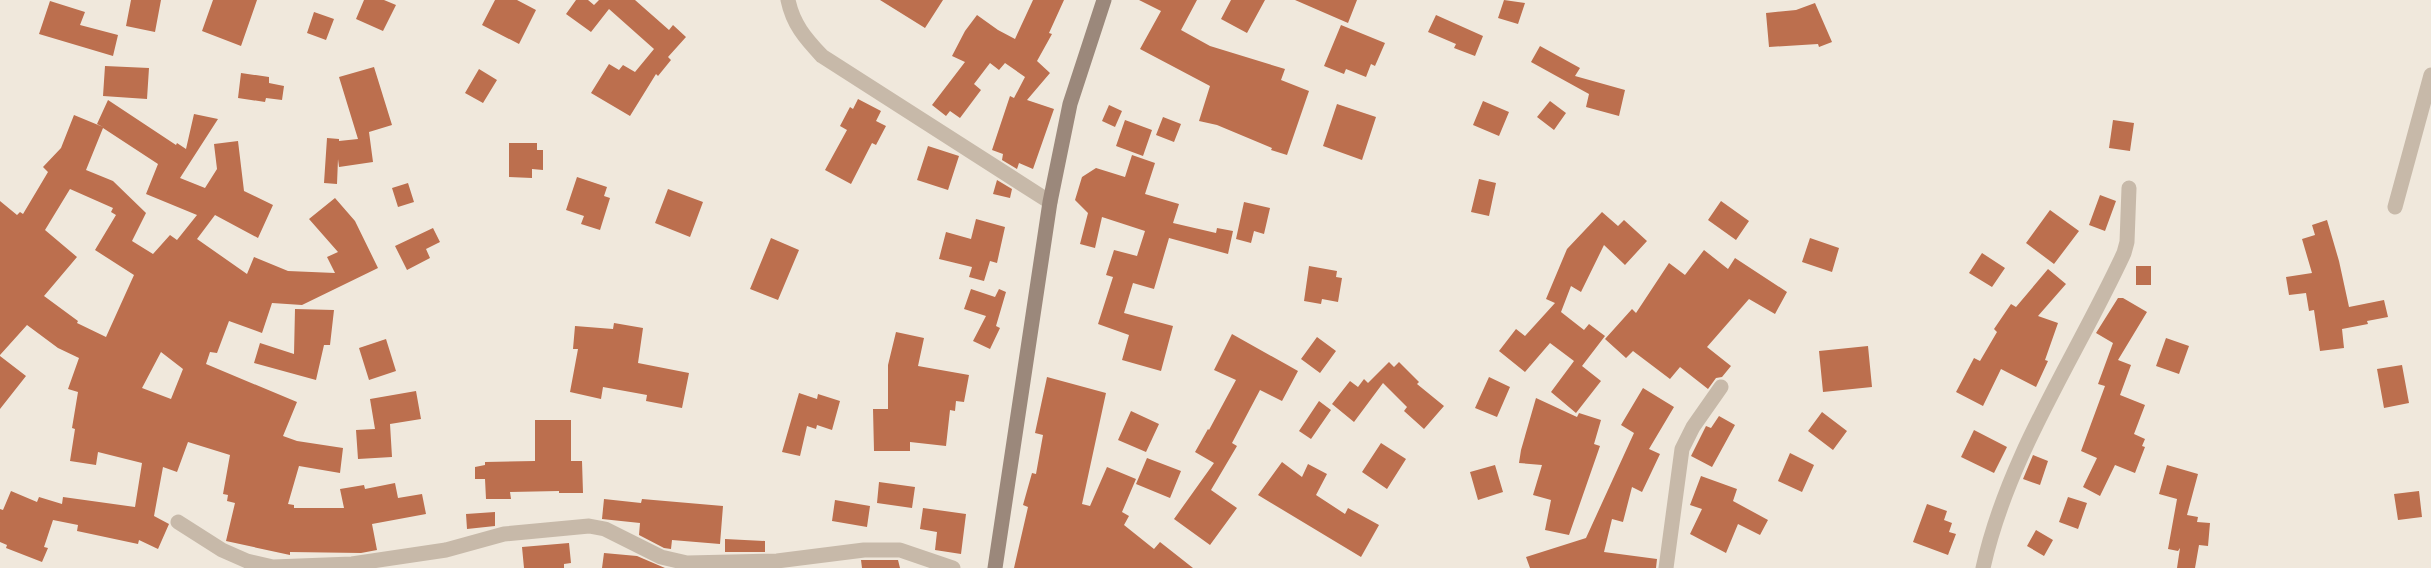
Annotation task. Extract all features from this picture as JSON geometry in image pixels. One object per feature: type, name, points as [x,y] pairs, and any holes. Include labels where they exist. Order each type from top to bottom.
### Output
[{"type":"main road","points":[[995,568],[1050,202],[1070,104],[1104,0]]},
{"type":"street","points":[[788,0],[792,18],[805,38],[822,56],[1050,202]]},
{"type":"street","points":[[2395,207],[2431,75]]},
{"type":"street","points":[[1983,568],[1991,531],[2000,505],[2050,397],[2124,253],[2127,242],[2128,188]]},
{"type":"street","points":[[1666,568],[1682,449],[1693,427],[1721,387]]},
{"type":"street","points":[[178,522],[222,550],[247,561],[273,567],[352,564],[446,550],[504,534],[588,526],[605,529],[661,557],[687,563],[777,561],[864,550],[900,550],[954,568]]},
{"type":"building","points":[[131,0],[161,0],[155,32],[126,26]]},
{"type":"building","points":[[213,0],[257,0],[241,46],[202,31]]},
{"type":"building","points":[[364,0],[384,0],[396,5],[383,31],[356,19]]},
{"type":"building","points":[[495,0],[517,0],[536,10],[519,44],[482,25]]},
{"type":"building","points":[[576,0],[588,0],[594,5],[599,0],[635,0],[669,30],[673,25],[686,37],[668,57],[671,60],[658,76],[656,74],[630,116],[591,93],[609,64],[619,70],[623,65],[635,72],[654,49],[609,9],[591,32],[566,14]]},
{"type":"building","points":[[880,0],[943,0],[925,28]]},
{"type":"building","points":[[1033,0],[1064,0],[1049,33],[1052,34],[1037,61],[1050,73],[1027,100],[1054,109],[1033,169],[1019,163],[1017,169],[1002,160],[1003,154],[992,150],[1010,96],[1014,98],[1025,77],[1005,63],[999,70],[990,63],[974,84],[981,90],[960,118],[950,111],[946,116],[932,105],[965,62],[952,56],[965,31],[977,15],[1015,39]]},
{"type":"building","points":[[1139,0],[1197,0],[1181,30],[1210,46],[1285,69],[1281,80],[1309,91],[1287,155],[1217,125],[1199,121],[1210,86],[1140,49],[1161,11]]},
{"type":"building","points":[[1231,0],[1265,0],[1247,33],[1221,19]]},
{"type":"building","points":[[1295,0],[1357,0],[1348,23]]},
{"type":"building","points":[[1504,0],[1525,3],[1518,24],[1498,18]]},
{"type":"building","points":[[50,1],[85,12],[80,25],[118,35],[113,56],[39,34]]},
{"type":"building","points":[[1815,3],[1832,42],[1819,47],[1818,44],[1769,47],[1766,13],[1796,10]]},
{"type":"building","points":[[314,12],[334,19],[326,40],[307,33]]},
{"type":"building","points":[[1436,15],[1483,36],[1475,56],[1454,48],[1456,44],[1428,32]]},
{"type":"building","points":[[1341,25],[1385,43],[1375,66],[1371,64],[1366,77],[1346,69],[1344,74],[1324,66]]},
{"type":"building","points":[[1540,46],[1580,68],[1575,76],[1625,90],[1619,116],[1586,107],[1589,94],[1531,62]]},
{"type":"building","points":[[105,66],[149,68],[147,99],[103,96]]},
{"type":"building","points":[[374,67],[392,125],[369,132],[373,162],[339,167],[338,159],[337,184],[324,183],[327,138],[339,139],[339,141],[358,139],[339,77]]},
{"type":"building","points":[[479,69],[497,80],[483,103],[465,93]]},
{"type":"building","points":[[241,73],[269,77],[269,83],[284,86],[282,100],[266,98],[265,102],[238,98]]},
{"type":"building","points":[[858,99],[881,111],[876,121],[886,126],[876,145],[872,143],[851,184],[825,170],[847,130],[840,126],[850,107],[853,109]]},
{"type":"building","points":[[108,100],[176,145],[177,143],[186,149],[194,114],[218,119],[180,178],[205,188],[217,169],[214,144],[238,141],[244,191],[273,205],[258,238],[215,215],[197,239],[247,274],[254,257],[288,271],[335,273],[327,257],[338,252],[309,219],[335,198],[355,221],[378,268],[302,305],[272,303],[262,333],[229,321],[217,353],[210,352],[206,364],[297,402],[283,436],[297,441],[343,448],[340,473],[299,466],[288,504],[294,505],[294,508],[344,508],[340,489],[364,485],[365,489],[395,483],[398,498],[422,494],[426,514],[372,524],[377,550],[361,553],[290,552],[290,555],[226,541],[235,503],[227,501],[228,495],[223,494],[230,455],[188,442],[177,472],[163,467],[154,516],[169,524],[158,549],[139,540],[138,544],[77,531],[78,525],[53,520],[44,547],[48,548],[42,562],[6,548],[7,545],[0,542],[0,509],[3,510],[11,491],[37,502],[39,497],[62,504],[63,497],[135,507],[142,463],[98,452],[96,465],[70,461],[75,429],[72,428],[78,392],[68,389],[79,358],[58,348],[27,325],[0,355],[0,201],[17,215],[20,212],[23,214],[48,172],[43,167],[61,148],[74,115],[103,127],[97,124]],"holes":[[[103,128],[158,164],[146,194],[197,215],[177,240],[170,235],[153,254],[132,241],[146,213],[113,181],[86,170]],[[70,189],[113,208],[111,212],[116,215],[95,250],[134,275],[106,337],[77,323],[78,321],[44,296],[77,257],[45,230]],[[161,352],[183,369],[171,399],[142,388]]]},
{"type":"building","points":[[1483,101],[1509,112],[1499,136],[1473,125]]},
{"type":"building","points":[[1550,101],[1566,113],[1554,130],[1537,117]]},
{"type":"building","points":[[1337,104],[1376,117],[1362,160],[1323,146]]},
{"type":"building","points":[[1109,105],[1122,111],[1115,127],[1102,121]]},
{"type":"building","points":[[1163,117],[1181,124],[1174,142],[1156,135]]},
{"type":"building","points":[[1125,120],[1152,130],[1143,156],[1116,146]]},
{"type":"building","points":[[2113,120],[2134,123],[2130,151],[2109,148]]},
{"type":"building","points":[[509,143],[537,143],[537,150],[543,150],[543,170],[532,169],[532,178],[509,177]]},
{"type":"building","points":[[928,146],[959,156],[948,190],[917,180]]},
{"type":"building","points":[[1132,155],[1155,163],[1145,194],[1179,204],[1173,223],[1216,233],[1217,228],[1233,231],[1228,254],[1169,238],[1154,289],[1133,283],[1124,313],[1173,326],[1161,371],[1122,360],[1129,335],[1098,324],[1113,277],[1106,275],[1114,250],[1137,256],[1145,231],[1102,217],[1095,248],[1080,244],[1088,213],[1075,200],[1082,177],[1096,168],[1125,177]]},
{"type":"building","points":[[577,177],[607,187],[604,196],[610,198],[600,230],[581,224],[584,216],[566,210]]},
{"type":"building","points":[[1479,179],[1496,183],[1489,216],[1471,212]]},
{"type":"building","points":[[997,180],[1012,189],[1010,198],[993,194]]},
{"type":"building","points":[[408,183],[414,202],[398,207],[392,188]]},
{"type":"building","points":[[668,189],[703,202],[690,237],[655,223]]},
{"type":"building","points":[[2100,195],[2116,201],[2105,231],[2089,225]]},
{"type":"building","points":[[1721,201],[1749,221],[1736,240],[1708,220]]},
{"type":"building","points":[[1244,202],[1270,208],[1264,234],[1254,231],[1251,243],[1236,239]]},
{"type":"building","points":[[2050,210],[2079,231],[2054,264],[2026,243]]},
{"type":"building","points":[[1602,212],[1618,226],[1624,220],[1647,241],[1625,265],[1604,245],[1581,292],[1571,286],[1561,312],[1584,330],[1589,324],[1605,336],[1582,366],[1601,381],[1576,413],[1551,392],[1574,361],[1550,343],[1525,372],[1499,351],[1516,329],[1525,336],[1555,303],[1546,299],[1567,249]]},
{"type":"building","points":[[976,219],[1005,227],[997,263],[990,261],[984,281],[969,277],[972,267],[939,259],[946,232],[971,239]]},
{"type":"building","points":[[2327,220],[2349,307],[2384,300],[2388,317],[2342,329],[2344,348],[2320,351],[2314,310],[2309,311],[2306,293],[2289,295],[2286,277],[2312,273],[2302,239],[2315,235],[2312,225]]},
{"type":"building","points":[[433,228],[440,242],[426,249],[430,258],[407,270],[395,246]]},
{"type":"building","points":[[771,238],[799,250],[778,300],[750,289]]},
{"type":"building","points":[[1810,238],[1839,248],[1832,272],[1802,262]]},
{"type":"building","points":[[1704,250],[1728,269],[1735,258],[1787,292],[1775,314],[1749,299],[1707,347],[1731,366],[1722,377],[1716,378],[1708,389],[1680,367],[1670,379],[1633,351],[1626,358],[1605,339],[1632,309],[1636,313],[1669,263],[1685,275]]},
{"type":"building","points":[[1982,253],[2005,268],[1992,287],[1969,273]]},
{"type":"building","points":[[1309,266],[1337,271],[1336,277],[1342,278],[1338,302],[1322,299],[1321,304],[1304,301]]},
{"type":"building","points":[[2136,266],[2151,266],[2151,285],[2136,285]]},
{"type":"building","points":[[2048,269],[2066,284],[2038,316],[2058,323],[2045,360],[2048,361],[2036,387],[2001,369],[1983,406],[1956,392],[1974,358],[1980,361],[1997,332],[1994,329],[2011,304],[2016,307]]},
{"type":"building","points":[[971,289],[995,297],[999,289],[1006,292],[996,326],[1000,328],[990,349],[973,341],[986,316],[964,309]]},
{"type":"building","points":[[2118,298],[2123,298],[2147,312],[2118,360],[2131,365],[2120,395],[2145,405],[2134,434],[2145,439],[2142,446],[2145,447],[2135,473],[2115,465],[2100,496],[2083,487],[2097,458],[2081,451],[2105,386],[2098,384],[2113,343],[2096,333]]},
{"type":"building","points":[[295,309],[334,310],[330,345],[324,345],[316,380],[254,363],[260,343],[294,354]]},
{"type":"building","points":[[614,323],[643,328],[638,363],[689,373],[682,408],[646,401],[647,395],[603,387],[601,399],[570,392],[578,349],[573,349],[575,326],[613,329]]},
{"type":"building","points":[[896,332],[924,338],[918,366],[969,375],[964,402],[956,401],[955,411],[950,410],[946,446],[910,442],[910,451],[874,451],[873,409],[888,409],[888,365]]},
{"type":"building","points":[[1232,334],[1298,371],[1282,401],[1260,390],[1232,443],[1237,446],[1211,490],[1237,508],[1210,545],[1174,519],[1214,463],[1195,452],[1236,380],[1214,370]]},
{"type":"building","points":[[1317,337],[1336,351],[1320,373],[1301,359]]},
{"type":"building","points":[[2166,338],[2189,346],[2179,374],[2156,366]]},
{"type":"building","points":[[386,339],[396,371],[369,380],[359,348]]},
{"type":"building","points":[[1868,346],[1872,387],[1823,392],[1819,351]]},
{"type":"building","points":[[0,356],[26,376],[0,409]]},
{"type":"building","points":[[1389,362],[1394,367],[1399,362],[1419,382],[1417,384],[1444,406],[1424,429],[1404,411],[1407,407],[1383,383],[1354,422],[1332,404],[1350,381],[1358,387],[1364,379],[1368,383]]},
{"type":"building","points":[[2402,365],[2409,403],[2384,408],[2377,369]]},
{"type":"building","points":[[1047,377],[1106,393],[1082,504],[1090,506],[1107,467],[1136,479],[1122,512],[1129,516],[1124,525],[1154,549],[1160,542],[1193,568],[1014,568],[1028,507],[1023,505],[1032,473],[1036,474],[1043,435],[1035,433]]},
{"type":"building","points":[[1489,377],[1510,387],[1497,417],[1475,408]]},
{"type":"building","points":[[1643,388],[1674,407],[1649,449],[1660,454],[1642,492],[1632,487],[1623,522],[1612,519],[1604,552],[1657,559],[1656,568],[1530,568],[1526,557],[1586,538],[1634,433],[1621,425]]},
{"type":"building","points":[[416,391],[421,419],[390,424],[392,457],[358,459],[356,430],[375,429],[370,399]]},
{"type":"building","points":[[799,393],[817,399],[818,394],[840,401],[832,430],[817,425],[816,429],[807,426],[800,456],[782,452]]},
{"type":"building","points":[[1536,398],[1577,417],[1579,413],[1601,420],[1594,444],[1600,446],[1569,535],[1545,530],[1551,500],[1533,495],[1542,465],[1519,463]]},
{"type":"building","points":[[1319,401],[1331,410],[1311,439],[1299,431]]},
{"type":"building","points":[[1131,411],[1159,424],[1146,452],[1118,440]]},
{"type":"building","points":[[1822,412],[1847,431],[1833,450],[1808,431]]},
{"type":"building","points":[[1719,416],[1735,425],[1712,467],[1691,456],[1706,426],[1711,428]]},
{"type":"building","points":[[535,420],[571,420],[571,461],[582,461],[583,493],[510,492],[511,499],[486,499],[485,479],[475,479],[475,467],[485,465],[485,462],[535,461]]},
{"type":"building","points":[[1974,430],[2007,447],[1994,473],[1961,457]]},
{"type":"building","points":[[1381,443],[1406,459],[1387,489],[1362,472]]},
{"type":"building","points":[[1790,453],[1814,465],[1802,492],[1778,481]]},
{"type":"building","points":[[2033,455],[2048,461],[2040,485],[2023,479]]},
{"type":"building","points":[[1147,458],[1181,471],[1170,498],[1136,484]]},
{"type":"building","points":[[1282,462],[1302,477],[1308,464],[1327,474],[1316,495],[1345,514],[1348,508],[1379,525],[1361,557],[1258,495]]},
{"type":"building","points":[[1495,465],[1503,492],[1478,500],[1470,472]]},
{"type":"building","points":[[2167,465],[2198,474],[2187,515],[2198,517],[2197,522],[2210,523],[2208,546],[2199,545],[2195,568],[2177,568],[2180,548],[2178,551],[2168,549],[2177,499],[2159,494]]},
{"type":"building","points":[[1701,476],[1737,489],[1733,501],[1768,520],[1760,535],[1738,524],[1726,553],[1690,534],[1702,509],[1690,505]]},
{"type":"building","points":[[879,482],[915,487],[912,508],[877,503]]},
{"type":"building","points":[[2419,491],[2422,517],[2398,520],[2394,494]]},
{"type":"building","points":[[2068,497],[2087,503],[2078,529],[2059,522]]},
{"type":"building","points":[[604,499],[641,503],[642,499],[723,506],[720,544],[672,540],[671,549],[664,548],[639,535],[640,523],[602,519]]},
{"type":"building","points":[[835,500],[870,506],[867,527],[832,521]]},
{"type":"building","points":[[1927,504],[1947,511],[1944,520],[1952,523],[1949,532],[1956,534],[1948,555],[1913,542]]},
{"type":"building","points":[[923,508],[966,514],[961,554],[935,550],[937,532],[920,529]]},
{"type":"building","points":[[495,512],[495,526],[467,529],[466,514]]},
{"type":"building","points":[[2036,530],[2053,540],[2044,556],[2027,546]]},
{"type":"building","points":[[725,539],[765,541],[765,552],[725,552]]},
{"type":"building","points":[[569,543],[571,563],[564,564],[564,568],[524,568],[522,547]]},
{"type":"building","points":[[604,553],[637,556],[665,568],[602,568]]},
{"type":"building","points":[[861,560],[898,560],[900,568],[862,568]]}]
